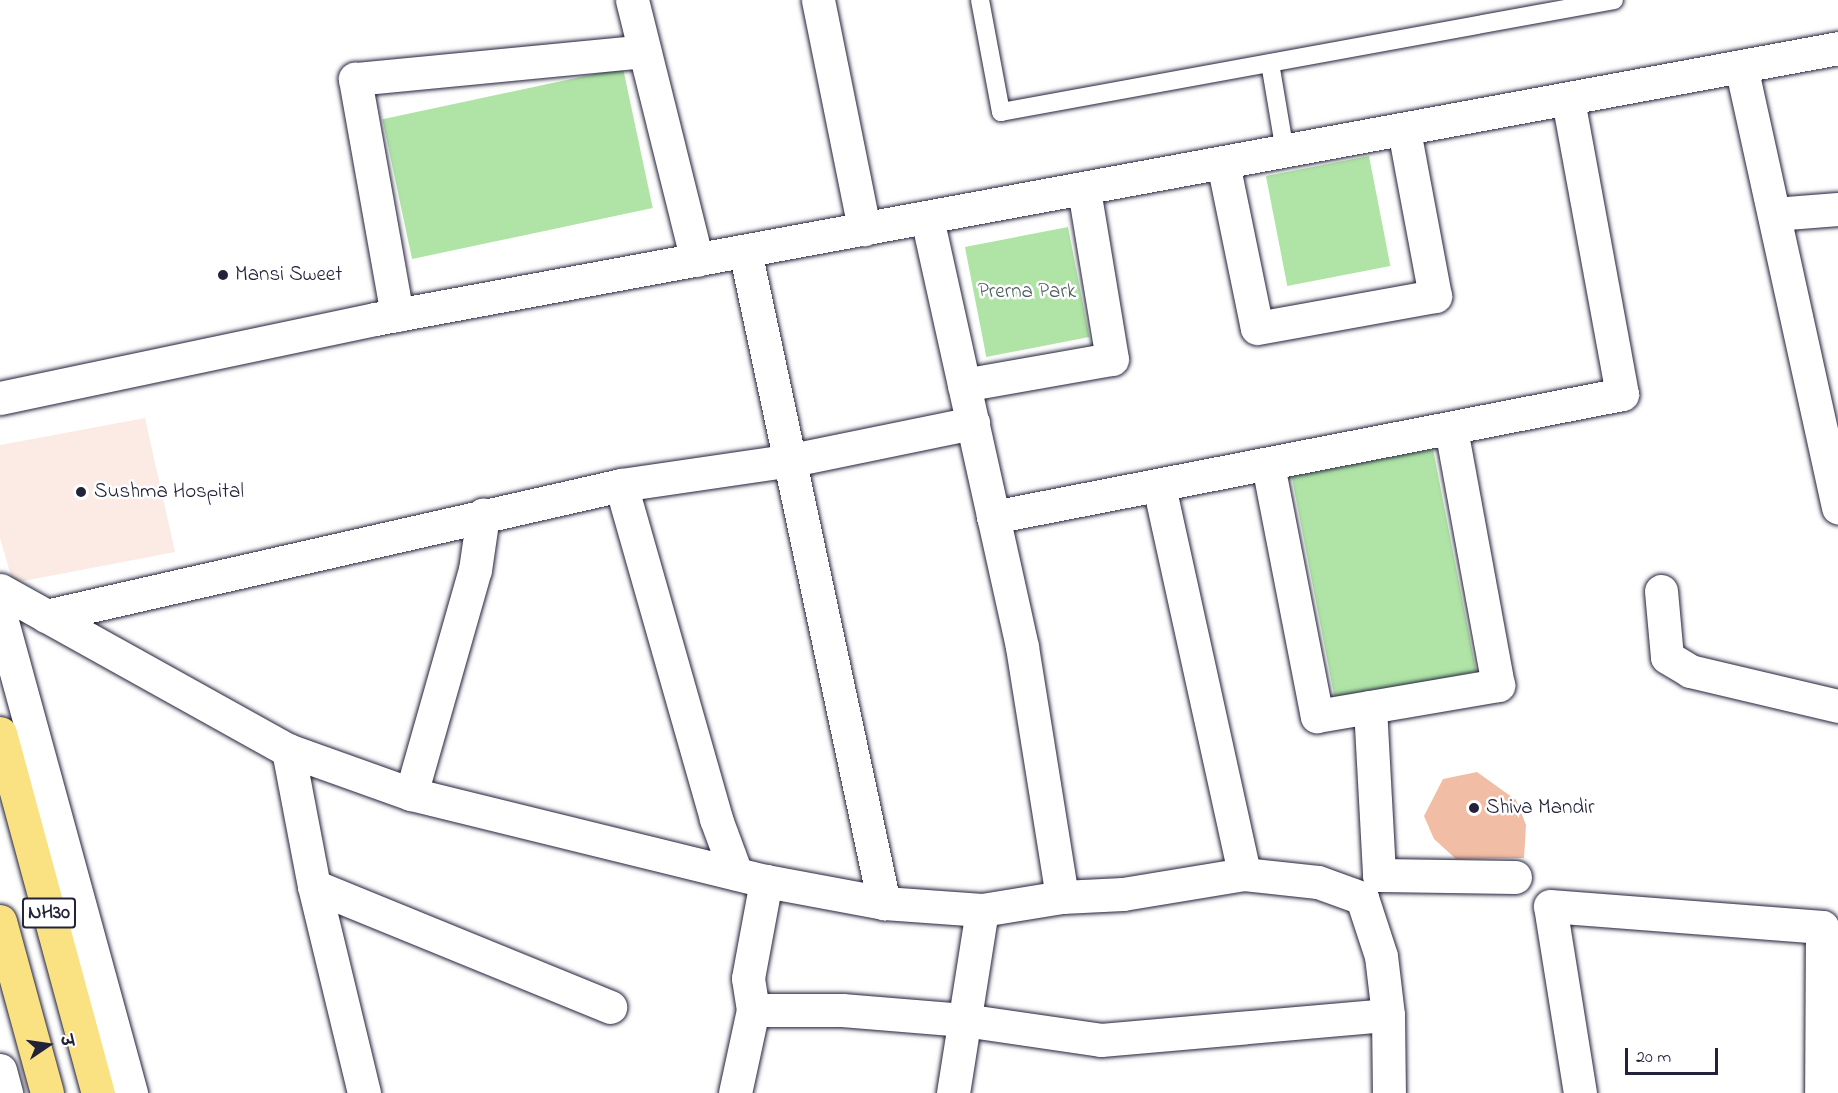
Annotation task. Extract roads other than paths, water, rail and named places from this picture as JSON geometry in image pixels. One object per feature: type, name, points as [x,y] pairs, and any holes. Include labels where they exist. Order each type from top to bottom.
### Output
[{"type":"highway","name":"NH30","points":[[0,733],[98,1093]]},
{"type":"highway","name":"NH30","points":[[0,921],[47,1093]]},
{"type":"street","points":[[632,0],[697,260]]},
{"type":"street","points":[[818,0],[864,229]]},
{"type":"street","points":[[0,398],[397,315],[1224,164],[1838,48]]},
{"type":"street","points":[[397,315],[355,79],[644,51]]},
{"type":"street","points":[[1742,66],[1838,507]]},
{"type":"street","points":[[993,517],[1622,394],[1568,99]]},
{"type":"street","points":[[1224,164],[1257,328],[1435,296],[1404,130]]},
{"type":"street","points":[[964,385],[1112,359],[1084,189]]},
{"type":"street","points":[[1774,214],[1838,208]]},
{"type":"street","points":[[927,218],[1022,647],[1062,897]]},
{"type":"street","points":[[745,251],[792,460],[884,903]]},
{"type":"street","points":[[46,616],[621,485],[792,460],[973,423]]},
{"type":"street","points":[[1268,465],[1317,716],[1498,685],[1451,428]]},
{"type":"street","points":[[621,485],[716,819],[751,877],[748,978],[753,1010],[735,1093]]},
{"type":"street","points":[[1159,486],[1244,874]]},
{"type":"street","points":[[411,794],[475,570],[483,515]]},
{"type":"street","points":[[0,590],[288,750],[411,794],[751,877],[884,903],[982,910],[1062,897],[1123,894],[1244,874],[1318,882],[1362,898],[1381,956],[1388,1015],[1389,1093]]},
{"type":"street","points":[[1661,591],[1667,657],[1690,671],[1838,706]]},
{"type":"street","points":[[0,614],[131,1093]]},
{"type":"street","points":[[1370,707],[1379,875],[1515,877]]},
{"type":"street","points":[[288,750],[314,886],[364,1093]]},
{"type":"street","points":[[314,886],[610,1007]]},
{"type":"street","points":[[1580,1093],[1550,906],[1822,927],[1821,1093]]},
{"type":"street","points":[[953,1093],[982,910]]},
{"type":"street","points":[[753,1010],[842,1010],[964,1020],[1101,1040],[1388,1015]]},
{"type":"street","points":[[0,1070],[6,1093]]},
{"type":"lane","points":[[980,0],[1001,112],[1614,0]]},
{"type":"lane","points":[[1270,63],[1285,152]]},
{"type":"place","name":"Mansi Sweet","points":[[223,275]]},
{"type":"place","name":"Sushma Hospital","points":[[81,492]]},
{"type":"place","name":"Shiva Mandir","points":[[1474,808]]},
{"type":"park label","name":"Prerna Park","points":[[1027,292]]}]
